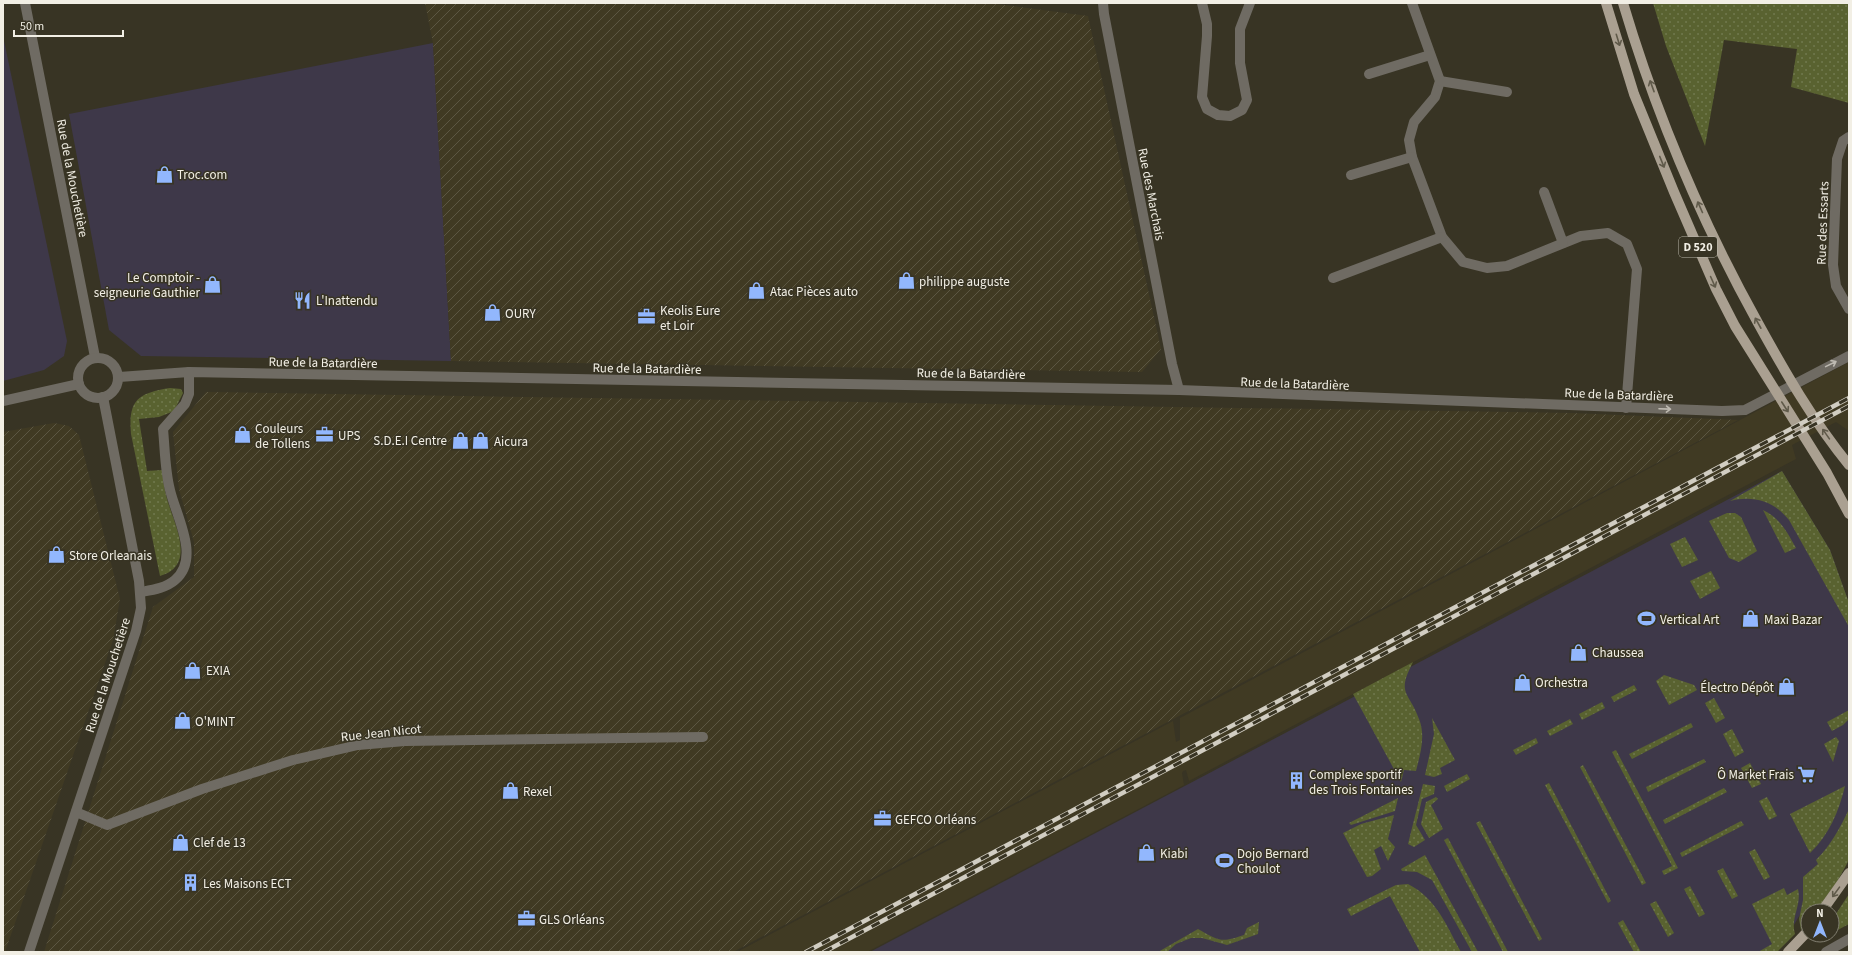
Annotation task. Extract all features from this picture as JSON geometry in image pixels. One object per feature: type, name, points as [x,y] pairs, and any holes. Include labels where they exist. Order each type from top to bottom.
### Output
[{"type":"main road","name":"D 520","points":[[1606,3],[1634,94],[1716,289],[1754,359],[1827,473],[1849,502]]},
{"type":"main road","name":"D 520","points":[[1623,3],[1680,162],[1735,280],[1783,369],[1812,414],[1849,465]]},
{"type":"main road","points":[[1827,473],[1849,514]]},
{"type":"main road","points":[[1828,903],[1849,873]]},
{"type":"main road","points":[[1788,952],[1800,939]]},
{"type":"street","name":"Rue de la Mouchetière","points":[[25,3],[94,357]]},
{"type":"street","name":"Rue des Marchais","points":[[1103,3],[1172,364],[1179,390]]},
{"type":"street","points":[[1202,3],[1207,24],[1207,36],[1202,98],[1207,109],[1218,115],[1230,116],[1242,110],[1247,100],[1240,63],[1240,29],[1250,3]]},
{"type":"street","points":[[1412,3],[1440,81],[1435,97],[1414,122],[1409,140],[1412,157],[1442,237],[1463,262],[1487,268],[1507,266],[1581,236],[1608,233],[1627,244],[1637,270],[1626,408]]},
{"type":"street","points":[[1369,74],[1430,55]]},
{"type":"street","points":[[1440,81],[1507,92]]},
{"type":"street","name":"Rue des Essarts","points":[[1849,138],[1843,141],[1837,159],[1833,265],[1836,286],[1849,309]]},
{"type":"street","points":[[1351,175],[1412,157]]},
{"type":"street","points":[[1544,192],[1563,244]]},
{"type":"street","points":[[1333,278],[1442,237]]},
{"type":"street","name":"Rue de la Batardière","points":[[118,377],[189,372],[1179,390],[1722,411],[1745,410],[1813,373],[1849,356]]},
{"type":"street","points":[[94,357],[108,360],[117,370],[118,377],[114,390],[103,397],[91,397],[86,394],[79,384],[78,378],[80,367],[89,359],[94,357]]},
{"type":"street","points":[[141,592],[162,588],[175,581],[182,573],[186,564],[187,555],[185,540],[170,491],[163,429],[185,404],[189,394],[189,372]]},
{"type":"street","points":[[3,401],[79,384]]},
{"type":"street","name":"Rue de la Mouchetière","points":[[29,952],[136,631],[141,608],[141,592],[103,397]]},
{"type":"street","name":"Rue Jean Nicot","points":[[76,812],[107,825],[202,789],[255,771],[293,760],[358,745],[413,741],[703,737]]},
{"type":"street","points":[[1826,952],[1849,939]]},
{"type":"shaded area","points":[[425,3],[989,3],[1088,16],[1161,349],[1142,372],[451,361],[433,43]]},
{"type":"shaded area","points":[[3,36],[67,341],[64,356],[44,370],[3,381]]},
{"type":"shaded area","points":[[433,43],[451,361],[141,356],[109,330],[69,114]]},
{"type":"shaded area","points":[[1849,362],[1849,431],[1836,422],[1792,445],[1796,459],[1189,781],[1186,770],[1183,771],[1184,785],[867,952],[737,952],[1173,721],[1176,742],[1180,740],[1180,718]]},
{"type":"shaded area","points":[[206,392],[1571,413],[1738,420],[733,952],[44,952],[153,607],[194,577],[194,542],[179,489],[173,432]]},
{"type":"shaded area","points":[[54,423],[69,426],[79,435],[120,599],[113,640],[5,952],[3,952],[3,432]]},
{"type":"shaded area","points":[[1782,471],[1830,550],[1849,603],[1849,822],[1807,903],[1800,903],[1800,915],[1788,935],[1770,952],[870,952]]},
{"type":"green space","points":[[1653,3],[1849,3],[1849,103],[1791,87],[1797,49],[1724,40],[1705,146],[1666,46]]},
{"type":"green space","points":[[170,388],[181,389],[183,393],[174,411],[159,417],[139,419],[147,471],[162,470],[166,495],[180,541],[181,552],[178,562],[172,570],[160,576],[131,434],[131,413],[137,400],[143,396],[159,390]]},
{"type":"green space","points":[[1782,471],[1830,550],[1849,603],[1849,627],[1789,520],[1783,513],[1770,504],[1755,499],[1739,499],[1730,501]]},
{"type":"green space","points":[[1763,510],[1779,521],[1796,548],[1785,553]]},
{"type":"green space","points":[[1727,513],[1735,513],[1741,517],[1757,551],[1739,562],[1729,558],[1709,521]]},
{"type":"green space","points":[[1685,537],[1698,560],[1682,567],[1670,544]]},
{"type":"green space","points":[[1711,571],[1720,588],[1700,599],[1690,581]]},
{"type":"green space","points":[[1413,662],[1405,681],[1405,687],[1421,725],[1422,745],[1416,771],[1404,770],[1401,782],[1353,694]]},
{"type":"green space","points":[[1664,675],[1694,685],[1697,690],[1669,705],[1656,681]]},
{"type":"green space","points":[[1634,685],[1637,690],[1614,702],[1611,697]]},
{"type":"green space","points":[[1714,698],[1725,718],[1716,723],[1705,703]]},
{"type":"green space","points":[[1602,702],[1605,708],[1582,720],[1579,714]]},
{"type":"green space","points":[[1849,710],[1849,719],[1843,725],[1832,731],[1827,722]]},
{"type":"green space","points":[[1432,718],[1455,760],[1440,768],[1442,774],[1434,777],[1425,775],[1434,734]]},
{"type":"green space","points":[[1570,719],[1573,724],[1550,736],[1547,731]]},
{"type":"green space","points":[[1691,723],[1693,727],[1632,759],[1629,754]]},
{"type":"green space","points":[[1732,729],[1744,752],[1735,757],[1723,734]]},
{"type":"green space","points":[[1836,737],[1839,741],[1833,762],[1824,744]]},
{"type":"green space","points":[[1536,738],[1538,743],[1516,755],[1513,750]]},
{"type":"green space","points":[[1616,750],[1678,868],[1664,875],[1662,871],[1672,866],[1612,752]]},
{"type":"green space","points":[[1704,759],[1706,762],[1648,792],[1646,787]]},
{"type":"green space","points":[[1750,763],[1761,784],[1752,788],[1741,768]]},
{"type":"green space","points":[[1583,765],[1646,883],[1642,885],[1580,767]]},
{"type":"green space","points":[[1467,774],[1470,779],[1447,792],[1444,786]]},
{"type":"green space","points":[[1549,783],[1611,901],[1608,903],[1545,785]]},
{"type":"green space","points":[[1423,784],[1435,786],[1434,794],[1422,799],[1416,825],[1425,840],[1414,847],[1408,844]]},
{"type":"green space","points":[[1845,786],[1840,804],[1828,830],[1810,853],[1790,814]]},
{"type":"green space","points":[[1724,788],[1727,792],[1665,824],[1663,820]]},
{"type":"green space","points":[[1436,797],[1438,799],[1431,805],[1443,829],[1429,838],[1421,824],[1426,802]]},
{"type":"green space","points":[[1767,797],[1777,816],[1769,820],[1759,801]]},
{"type":"green space","points":[[1398,798],[1395,811],[1351,825],[1349,823]]},
{"type":"green space","points":[[1849,809],[1849,860],[1838,880],[1822,903],[1802,903],[1803,877],[1818,864],[1816,860],[1835,836]]},
{"type":"green space","points":[[1394,815],[1388,839],[1395,847],[1388,861],[1381,846],[1374,850],[1381,869],[1372,876],[1367,877],[1343,833],[1361,824]]},
{"type":"green space","points":[[1480,821],[1542,939],[1539,941],[1476,823]]},
{"type":"green space","points":[[1741,821],[1744,825],[1682,857],[1680,853]]},
{"type":"green space","points":[[1448,838],[1508,952],[1503,952],[1444,840]]},
{"type":"green space","points":[[1755,849],[1770,877],[1764,880],[1749,852]]},
{"type":"green space","points":[[1425,855],[1478,952],[1472,952],[1432,880],[1417,872],[1402,871],[1401,869]]},
{"type":"green space","points":[[1723,868],[1738,896],[1732,899],[1717,871]]},
{"type":"green space","points":[[1408,884],[1418,890],[1434,905],[1461,952],[1420,952],[1390,896],[1351,916],[1347,909],[1396,885]]},
{"type":"green space","points":[[1690,886],[1705,914],[1699,917],[1684,889]]},
{"type":"green space","points":[[1784,888],[1787,895],[1798,889],[1799,901],[1794,922],[1795,934],[1777,952],[1758,952],[1772,944],[1752,904]]},
{"type":"green space","points":[[1849,894],[1849,924],[1840,929],[1840,908]]},
{"type":"green space","points":[[1656,901],[1674,933],[1668,937],[1650,904]]},
{"type":"green space","points":[[1623,920],[1641,952],[1634,952],[1618,923]]},
{"type":"green space","points":[[1259,922],[1258,934],[1227,945],[1202,938],[1191,938],[1176,944],[1167,952],[1158,952],[1198,929],[1220,940],[1225,940],[1244,935],[1247,928]]},
{"type":"railway","points":[[806,952],[1849,398]]},
{"type":"railway","points":[[824,952],[1849,406]]},
{"type":"place","name":"Troc.com","points":[[164,174]]},
{"type":"place","name":"philippe auguste","points":[[906,281]]},
{"type":"place","name":"Le Comptoir - seigneurie Gauthier","points":[[213,284]]},
{"type":"place","name":"Atac Pièces auto","points":[[757,291]]},
{"type":"place","name":"L'Inattendu","points":[[303,300]]},
{"type":"place","name":"OURY","points":[[492,313]]},
{"type":"place","name":"Keolis Eure et Loir","points":[[647,317]]},
{"type":"place","name":"Couleurs de Tollens","points":[[242,435]]},
{"type":"place","name":"UPS","points":[[325,435]]},
{"type":"place","name":"S.D.E.I Centre","points":[[460,440]]},
{"type":"place","name":"Aicura","points":[[481,441]]},
{"type":"place","name":"Store Orleanais","points":[[56,555]]},
{"type":"place","name":"Vertical Art","points":[[1647,619]]},
{"type":"place","name":"Maxi Bazar","points":[[1751,619]]},
{"type":"place","name":"Chaussea","points":[[1579,652]]},
{"type":"place","name":"EXIA","points":[[193,670]]},
{"type":"place","name":"Orchestra","points":[[1522,682]]},
{"type":"place","name":"Électro Dépôt","points":[[1787,687]]},
{"type":"place","name":"O'MINT","points":[[182,721]]},
{"type":"place","name":"Ô Market Frais","points":[[1807,774]]},
{"type":"place","name":"Complexe sportif des Trois Fontaines","points":[[1296,781]]},
{"type":"place","name":"Rexel","points":[[510,791]]},
{"type":"place","name":"GEFCO Orléans","points":[[882,819]]},
{"type":"place","name":"Clef de 13","points":[[180,842]]},
{"type":"place","name":"Kiabi","points":[[1147,853]]},
{"type":"place","name":"Dojo Bernard Choulot","points":[[1224,860]]},
{"type":"place","name":"Les Maisons ECT","points":[[190,883]]},
{"type":"place","name":"GLS Orléans","points":[[526,919]]}]
